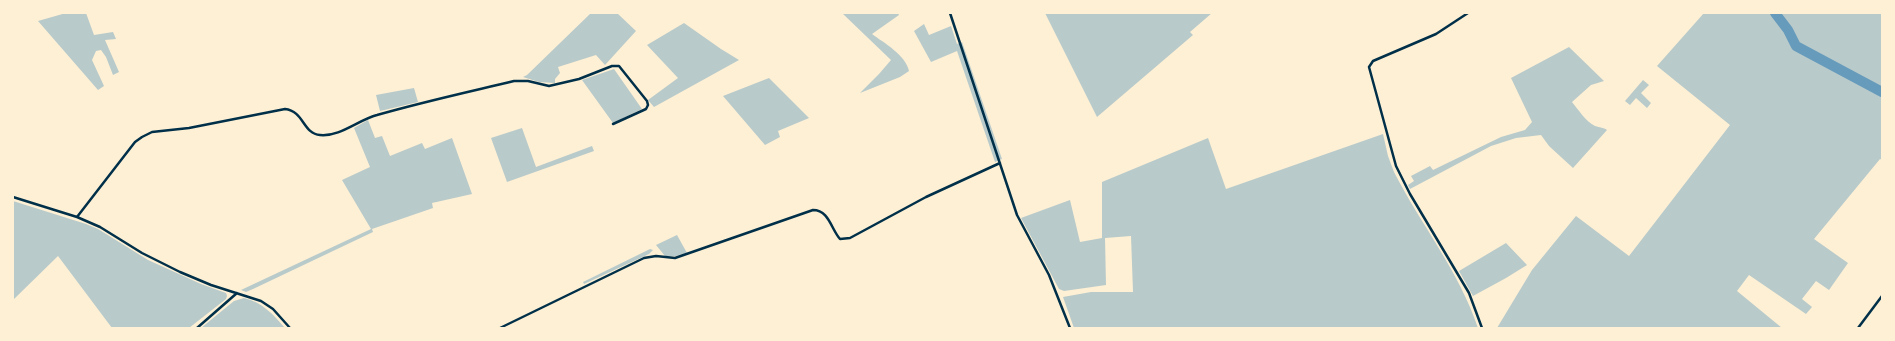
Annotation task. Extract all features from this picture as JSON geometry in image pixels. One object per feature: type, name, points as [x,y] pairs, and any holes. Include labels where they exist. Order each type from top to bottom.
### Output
[{"type":"street","points":[[950,13],[1021,226],[1049,275],[1070,328]]},
{"type":"street","points":[[1468,13],[1436,34],[1373,61],[1369,67],[1369,71],[1396,166],[1410,194],[1458,273],[1473,303],[1482,328]]},
{"type":"street","points":[[77,217],[135,142],[142,137],[158,131],[189,128],[285,109],[296,112],[312,133],[320,136],[340,131],[375,115],[514,81],[528,81],[549,86],[579,79],[612,66],[619,66],[647,101],[648,105],[646,109],[613,124]]},
{"type":"street","points":[[500,328],[644,258],[656,256],[675,258],[813,210],[819,210],[825,213],[837,235],[840,239],[845,240],[926,197],[1000,163]]},
{"type":"street","points":[[13,197],[77,217],[100,227],[166,266],[211,286],[261,301],[273,309],[290,328]]},
{"type":"street","points":[[197,328],[238,293]]},
{"type":"street","points":[[1858,328],[1882,296]]},
{"type":"shaded area","points":[[66,13],[86,13],[94,35],[113,32],[116,39],[105,40],[119,72],[113,75],[106,57],[101,50],[96,51],[92,60],[104,86],[98,90],[38,21]]},
{"type":"shaded area","points":[[591,13],[617,13],[636,31],[605,65],[596,55],[558,67],[560,73],[555,79],[555,83],[539,82],[523,77],[527,75]]},
{"type":"shaded area","points":[[842,13],[898,13],[899,15],[872,34],[888,45],[904,60],[909,71],[900,77],[860,93],[891,60]]},
{"type":"shaded area","points":[[1045,13],[1212,13],[1190,32],[1193,35],[1097,117]]},
{"type":"shaded area","points":[[1704,13],[1777,13],[1779,16],[1782,13],[1882,13],[1882,160],[1880,159],[1814,239],[1848,263],[1829,290],[1816,281],[1802,299],[1812,307],[1806,314],[1749,275],[1737,291],[1782,328],[1497,328],[1532,270],[1576,216],[1629,256],[1730,125],[1657,66]]},
{"type":"shaded area","points":[[684,23],[739,60],[654,107],[648,100],[678,78],[647,45]]},
{"type":"shaded area","points":[[924,24],[929,35],[951,26],[957,44],[962,42],[1002,159],[995,162],[957,51],[931,62],[914,31]]},
{"type":"shaded area","points":[[1569,47],[1604,81],[1591,85],[1572,102],[1588,122],[1607,130],[1573,168],[1549,146],[1541,135],[1516,138],[1491,146],[1410,189],[1408,185],[1414,181],[1411,176],[1430,166],[1433,170],[1501,137],[1525,130],[1532,122],[1511,78]]},
{"type":"shaded area","points":[[614,69],[642,109],[613,123],[582,80]]},
{"type":"shaded area","points":[[769,78],[809,118],[778,131],[780,137],[765,145],[723,96]]},
{"type":"shaded area","points":[[1643,80],[1649,85],[1641,93],[1651,103],[1647,108],[1636,98],[1630,105],[1625,101]]},
{"type":"shaded area","points":[[414,88],[418,102],[380,111],[376,95]]},
{"type":"shaded area","points":[[368,120],[375,138],[382,136],[390,156],[422,143],[425,149],[452,138],[472,194],[432,203],[433,208],[372,229],[373,232],[253,289],[246,292],[241,290],[371,229],[342,180],[370,167],[354,128]]},
{"type":"shaded area","points":[[522,128],[536,167],[592,146],[594,151],[507,182],[491,138]]},
{"type":"shaded area","points":[[1383,134],[1388,156],[1394,172],[1461,287],[1478,328],[1074,328],[1063,297],[1091,292],[1133,292],[1131,236],[1105,238],[1106,285],[1064,291],[1059,289],[1021,218],[1070,200],[1080,242],[1102,238],[1102,182],[1208,138],[1226,189]]},
{"type":"shaded area","points":[[13,201],[98,229],[148,260],[201,284],[226,293],[226,299],[189,328],[112,328],[58,256],[13,300]]},
{"type":"shaded area","points":[[677,235],[687,253],[676,256],[665,256],[656,245]]},
{"type":"shaded area","points":[[1506,243],[1527,265],[1473,296],[1459,271]]},
{"type":"shaded area","points":[[650,249],[653,250],[649,254],[584,284],[583,282]]},
{"type":"shaded area","points":[[244,298],[262,306],[285,328],[201,328],[234,301]]},
{"type":"waterway","points":[[1775,13],[1788,30],[1796,46],[1882,92]]}]
